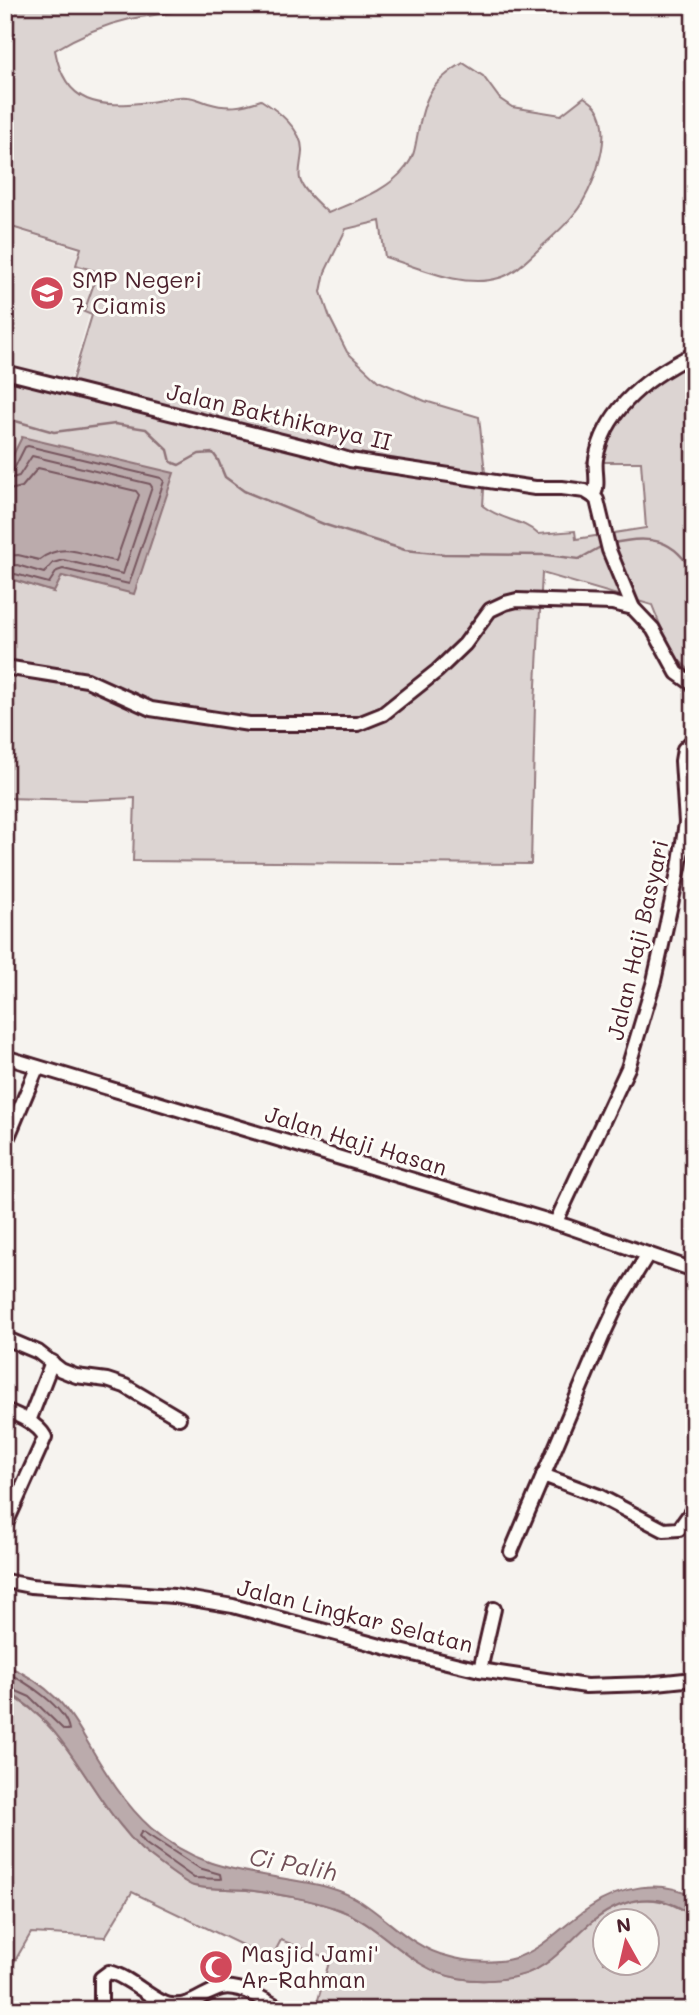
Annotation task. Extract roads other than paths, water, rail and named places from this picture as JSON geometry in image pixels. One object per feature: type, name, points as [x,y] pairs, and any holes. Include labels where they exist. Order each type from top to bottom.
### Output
[{"type":"street","points":[[694,354],[640,388],[618,412],[607,428],[598,452],[593,496],[597,500],[607,545],[633,608],[653,629],[677,673],[694,685]]},
{"type":"street","name":"Jalan Bakthikarya II","points":[[5,372],[350,460],[535,488],[585,491],[593,496]]},
{"type":"street","points":[[5,667],[87,680],[151,709],[249,724],[358,724],[383,713],[437,671],[465,644],[487,614],[498,605],[517,600],[612,603],[633,608]]},
{"type":"street","name":"Jalan Haji Basyari","points":[[556,1223],[628,1068],[654,981],[686,823],[682,761],[684,749],[694,739]]},
{"type":"street","name":"Jalan Haji Hasan","points":[[5,1057],[556,1223],[694,1270]]},
{"type":"street","points":[[5,1144],[37,1068]]},
{"type":"street","points":[[511,1552],[603,1335],[619,1301],[648,1254]]},
{"type":"street","points":[[5,1338],[38,1352],[76,1376],[107,1380],[125,1386],[178,1419]]},
{"type":"street","points":[[29,1421],[51,1362]]},
{"type":"street","points":[[5,1410],[29,1421],[43,1433],[44,1439],[5,1526]]},
{"type":"street","points":[[543,1475],[599,1496],[664,1530],[679,1529],[694,1508]]},
{"type":"street","name":"Jalan Lingkar Selatan","points":[[5,1581],[31,1586],[174,1596],[233,1606],[480,1670],[586,1686],[694,1679]]},
{"type":"street","points":[[480,1670],[494,1609]]},
{"type":"street","points":[[101,2010],[101,1978],[109,1972],[141,1987],[169,2005],[193,2002],[226,1987],[261,2004],[282,2010]]},
{"type":"water","points":[[22,437],[174,473],[134,594],[62,576],[54,592],[14,580],[5,589],[5,471]]},
{"type":"water","points":[[5,1665],[46,1689],[74,1720],[124,1799],[151,1828],[184,1851],[217,1865],[332,1888],[370,1908],[406,1936],[432,1951],[472,1961],[499,1961],[515,1958],[535,1949],[590,1907],[590,1924],[558,1954],[526,1974],[492,1980],[458,1978],[426,1967],[370,1926],[329,1906],[270,1893],[194,1886],[176,1876],[139,1847],[107,1808],[56,1734],[25,1703],[5,1691]]},
{"type":"water","points":[[640,1887],[667,1888],[694,1896],[694,1917],[669,1903],[643,1899],[618,1906],[592,1906],[627,1890]]},
{"type":"waterway","points":[[5,418],[54,432],[115,424],[146,429],[168,450],[171,462],[179,465],[199,454],[213,453],[225,477],[244,491],[326,525],[405,550],[444,554],[547,555],[579,559],[604,545]]},
{"type":"waterway","points":[[610,544],[637,539],[659,542],[678,553],[694,575]]},
{"type":"place","name":"SMP Negeri 7 Ciamis","points":[[47,293]]},
{"type":"place","name":"Masjid Jami' Ar-Rahman","points":[[216,1967]]},
{"type":"water label","name":"Ci Palih","points":[[293,1865]]}]
